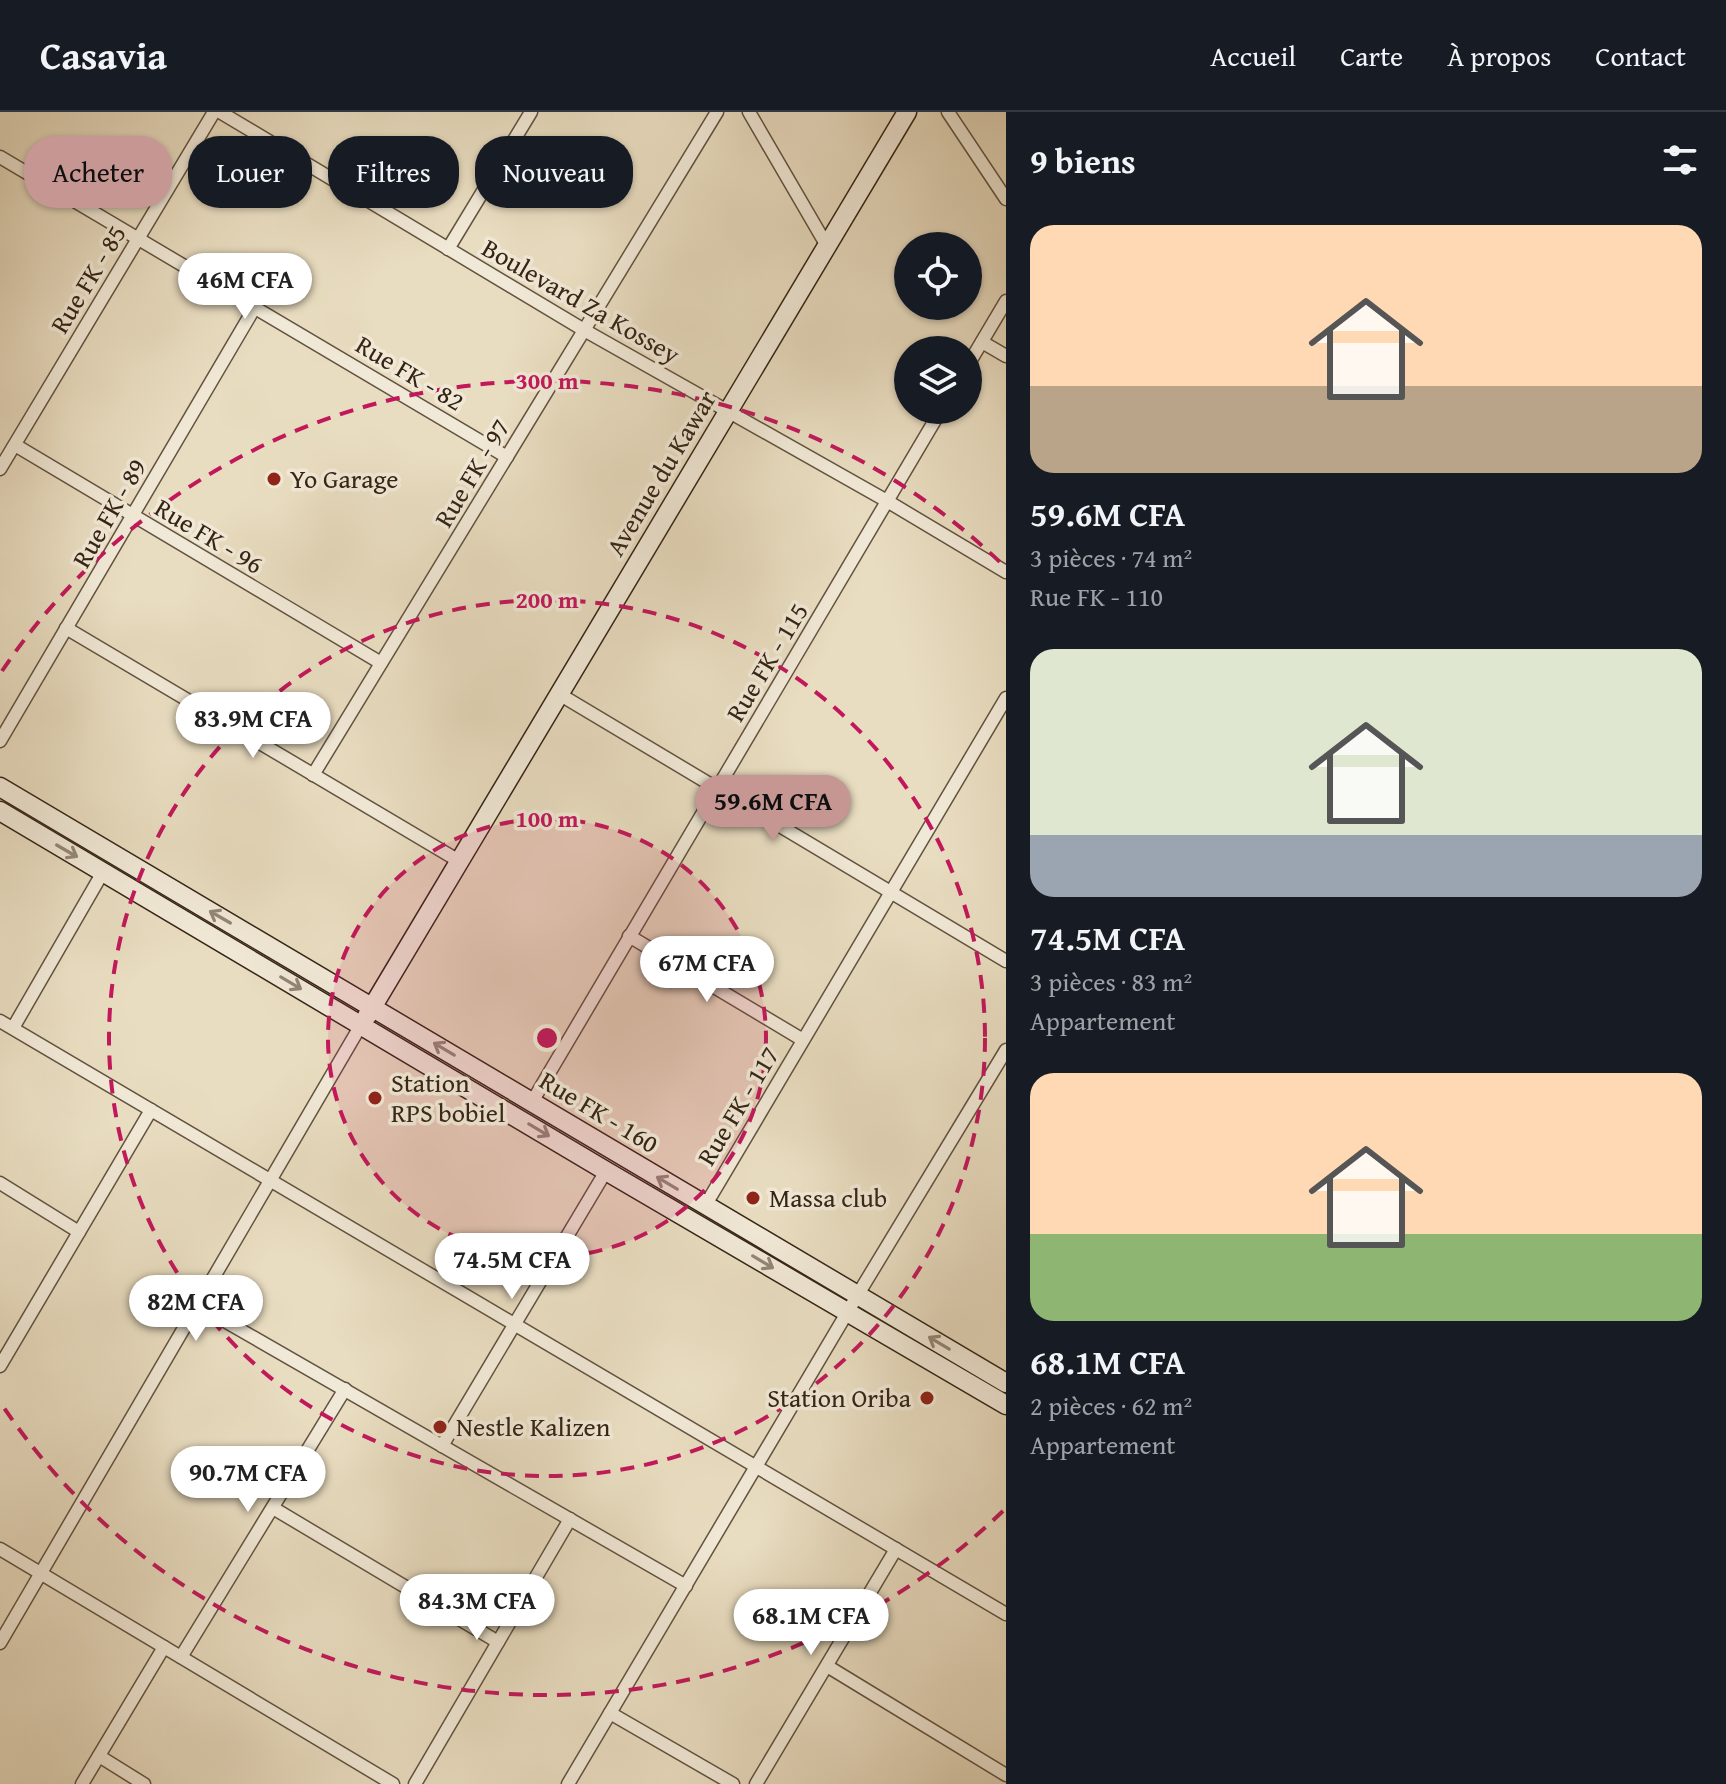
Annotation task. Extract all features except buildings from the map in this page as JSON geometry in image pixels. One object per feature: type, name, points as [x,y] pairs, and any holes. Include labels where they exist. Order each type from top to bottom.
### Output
[{"type":"main road","name":"Avenue du Kawar","points":[[361,1025],[907,112]]},
{"type":"main road","name":"Rue FK - 160","points":[[0,787],[1006,1383]]},
{"type":"main road","name":"Rue FK - 160","points":[[0,811],[1006,1405]]},
{"type":"street","name":"Rue FK - 85","points":[[0,469],[217,112]]},
{"type":"street","name":"Boulevard Za Kossey","points":[[217,112],[584,330],[1006,572]]},
{"type":"street","points":[[448,249],[531,112]]},
{"type":"street","name":"Rue FK - 97","points":[[313,775],[717,112]]},
{"type":"street","points":[[749,112],[827,246]]},
{"type":"street","points":[[948,112],[1006,199]]},
{"type":"street","name":"Rue FK - 82","points":[[2,163],[255,307],[507,457]]},
{"type":"street","points":[[1006,301],[982,342],[1006,356]]},
{"type":"street","name":"Rue FK - 89","points":[[0,741],[255,307]]},
{"type":"street","name":"Rue FK - 115","points":[[532,1102],[933,424]]},
{"type":"street","name":"Rue FK - 96","points":[[15,445],[381,663]]},
{"type":"street","points":[[66,628],[459,861]]},
{"type":"street","points":[[559,694],[1006,961]]},
{"type":"street","name":"Rue FK - 117","points":[[705,1206],[1006,698]]},
{"type":"street","points":[[13,1028],[103,872]]},
{"type":"street","points":[[629,936],[803,1040]]},
{"type":"street","points":[[0,1021],[1006,1614]]},
{"type":"street","points":[[0,1643],[361,1025]]},
{"type":"street","points":[[568,1784],[1006,1050]]},
{"type":"street","points":[[0,1366],[4,1350],[151,1110]]},
{"type":"street","points":[[442,1446],[606,1171]]},
{"type":"street","points":[[0,1183],[79,1232]]},
{"type":"street","points":[[197,1305],[686,1586]]},
{"type":"street","points":[[181,1657],[345,1389]]},
{"type":"street","points":[[273,1508],[498,1642]]},
{"type":"street","points":[[415,1784],[570,1519]]},
{"type":"street","points":[[0,1549],[393,1784]]},
{"type":"street","points":[[756,1784],[896,1549]]},
{"type":"street","points":[[82,1784],[164,1647]]},
{"type":"street","points":[[827,1666],[1006,1775]]},
{"type":"street","points":[[610,1713],[733,1784]]},
{"type":"street","points":[[99,1756],[144,1784]]},
{"type":"place","name":"Yo Garage","points":[[274,479]]},
{"type":"place","name":"Station RPS bobiel","points":[[375,1098]]},
{"type":"place","name":"Massa club","points":[[753,1198]]},
{"type":"place","name":"Station Oriba","points":[[927,1398]]},
{"type":"place","name":"Nestle Kalizen","points":[[440,1427]]}]
